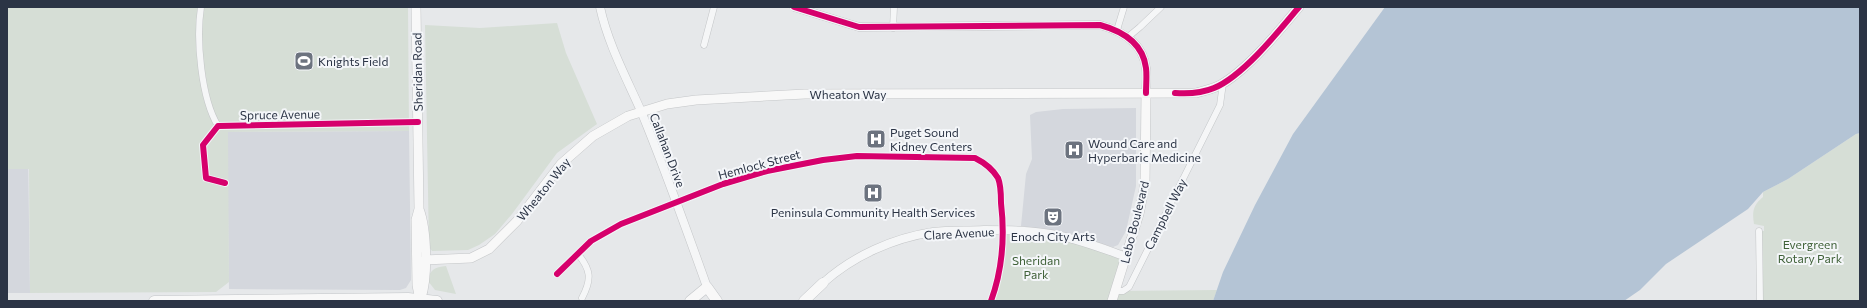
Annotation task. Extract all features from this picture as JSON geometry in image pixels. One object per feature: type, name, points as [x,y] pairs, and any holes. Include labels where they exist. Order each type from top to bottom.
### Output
[{"type":"main road","name":"Sheridan Road","points":[[416,7],[419,209],[416,220],[417,285],[420,300]]},
{"type":"main road","name":"Wheaton Way","points":[[424,260],[471,258],[489,250],[517,221],[555,171],[572,154],[599,132],[640,111],[696,100],[805,94],[1196,93],[1223,84],[1246,65],[1299,7]]},
{"type":"main road","name":"Lebo Boulevard","points":[[1112,301],[1127,257],[1145,184],[1146,93]]},
{"type":"main road","name":"Sheridan Road","points":[[419,209],[423,220],[425,285],[420,300]]},
{"type":"main road","points":[[804,301],[823,282]]},
{"type":"main road","points":[[811,301],[823,282]]},
{"type":"main road","points":[[690,301],[707,287]]},
{"type":"main road","points":[[707,287],[713,301]]},
{"type":"main road","points":[[707,287],[717,301]]},
{"type":"main road","points":[[154,301],[437,301]]},
{"type":"street","points":[[201,7],[199,44],[204,83],[213,118],[218,126],[203,145],[206,178],[225,183]]},
{"type":"street","name":"Callahan Drive","points":[[600,7],[604,26],[613,50],[640,111],[676,201],[707,287]]},
{"type":"street","points":[[704,45],[714,7]]},
{"type":"street","points":[[794,7],[860,28],[1100,25],[1117,30],[1128,37],[1139,49],[1146,67],[1146,93]]},
{"type":"street","points":[[893,28],[894,7]]},
{"type":"street","points":[[1117,30],[1124,7]]},
{"type":"street","points":[[1128,37],[1140,28],[1160,7]]},
{"type":"street","name":"Campbell Way","points":[[1116,291],[1123,290],[1128,287],[1220,105],[1223,84]]},
{"type":"street","name":"Spruce Avenue","points":[[218,126],[418,122]]},
{"type":"street","name":"Hemlock Street","points":[[557,274],[591,241],[621,224],[676,201],[723,184],[785,166],[826,159],[865,156],[975,158],[988,165],[998,180],[1004,230]]},
{"type":"street","points":[[991,301],[1000,272],[1004,230]]},
{"type":"street","name":"Clare Avenue","points":[[823,282],[840,269],[867,253],[913,236],[944,231],[1030,231],[1063,236],[1127,257]]},
{"type":"street","points":[[1759,231],[1760,301]]},
{"type":"street","points":[[578,254],[587,266],[588,275],[588,285],[582,298]]},
{"type":"shaded area","points":[[7,7],[26,7],[30,293],[7,293]]},
{"type":"shaded area","points":[[1136,108],[1136,186],[1126,231],[1118,245],[1113,247],[1067,234],[1021,226],[1026,174],[1032,159],[1030,115],[1036,112],[1063,109]]},
{"type":"shaded area","points":[[409,131],[411,280],[406,288],[400,290],[229,289],[227,132]]},
{"type":"green space","points":[[7,7],[408,7],[409,131],[228,132],[229,282],[216,292],[30,293],[29,169],[7,169]]},
{"type":"green space","points":[[557,23],[566,53],[597,124],[557,153],[512,214],[495,234],[479,245],[468,250],[432,251],[429,247],[425,25],[480,28]]},
{"type":"green space","name":"Evergreen Rotary Park","points":[[1860,133],[1860,301],[1760,301],[1759,231],[1764,231],[1764,226],[1754,224],[1753,216],[1755,206],[1763,197],[1763,192],[1788,179],[1856,134]]},
{"type":"green space","name":"Sheridan Park","points":[[1004,230],[1030,231],[1127,257],[1116,291],[1217,290],[1213,301],[991,301]]},
{"type":"green space","points":[[446,266],[456,294],[435,290],[428,281],[433,270]]},
{"type":"water","points":[[1385,7],[1860,7],[1860,133],[1856,134],[1788,179],[1763,192],[1748,209],[1666,264],[1640,290],[1624,301],[1213,301],[1223,272],[1255,205],[1293,134]]},
{"type":"cycle path","points":[[794,7],[859,27],[1100,25],[1116,31],[1130,39],[1141,52],[1146,68],[1146,93]]},
{"type":"cycle path","points":[[1175,93],[1205,91],[1214,88],[1237,74],[1260,52],[1299,7]]},
{"type":"cycle path","points":[[225,183],[206,178],[203,145],[218,126],[418,122]]},
{"type":"cycle path","points":[[557,274],[591,241],[621,224],[723,184],[767,171],[823,160],[857,156],[975,158],[993,171],[998,178],[1000,187],[1003,240],[998,277],[991,301]]},
{"type":"place","name":"Knights Field","points":[[304,61]]},
{"type":"place","name":"Puget Sound Kidney Centers","points":[[876,139]]},
{"type":"place","name":"Wound Care and Hyperbaric Medicine","points":[[1074,150]]},
{"type":"place","name":"Peninsula Community Health Services","points":[[873,193]]},
{"type":"place","name":"Enoch City Arts","points":[[1053,217]]}]
